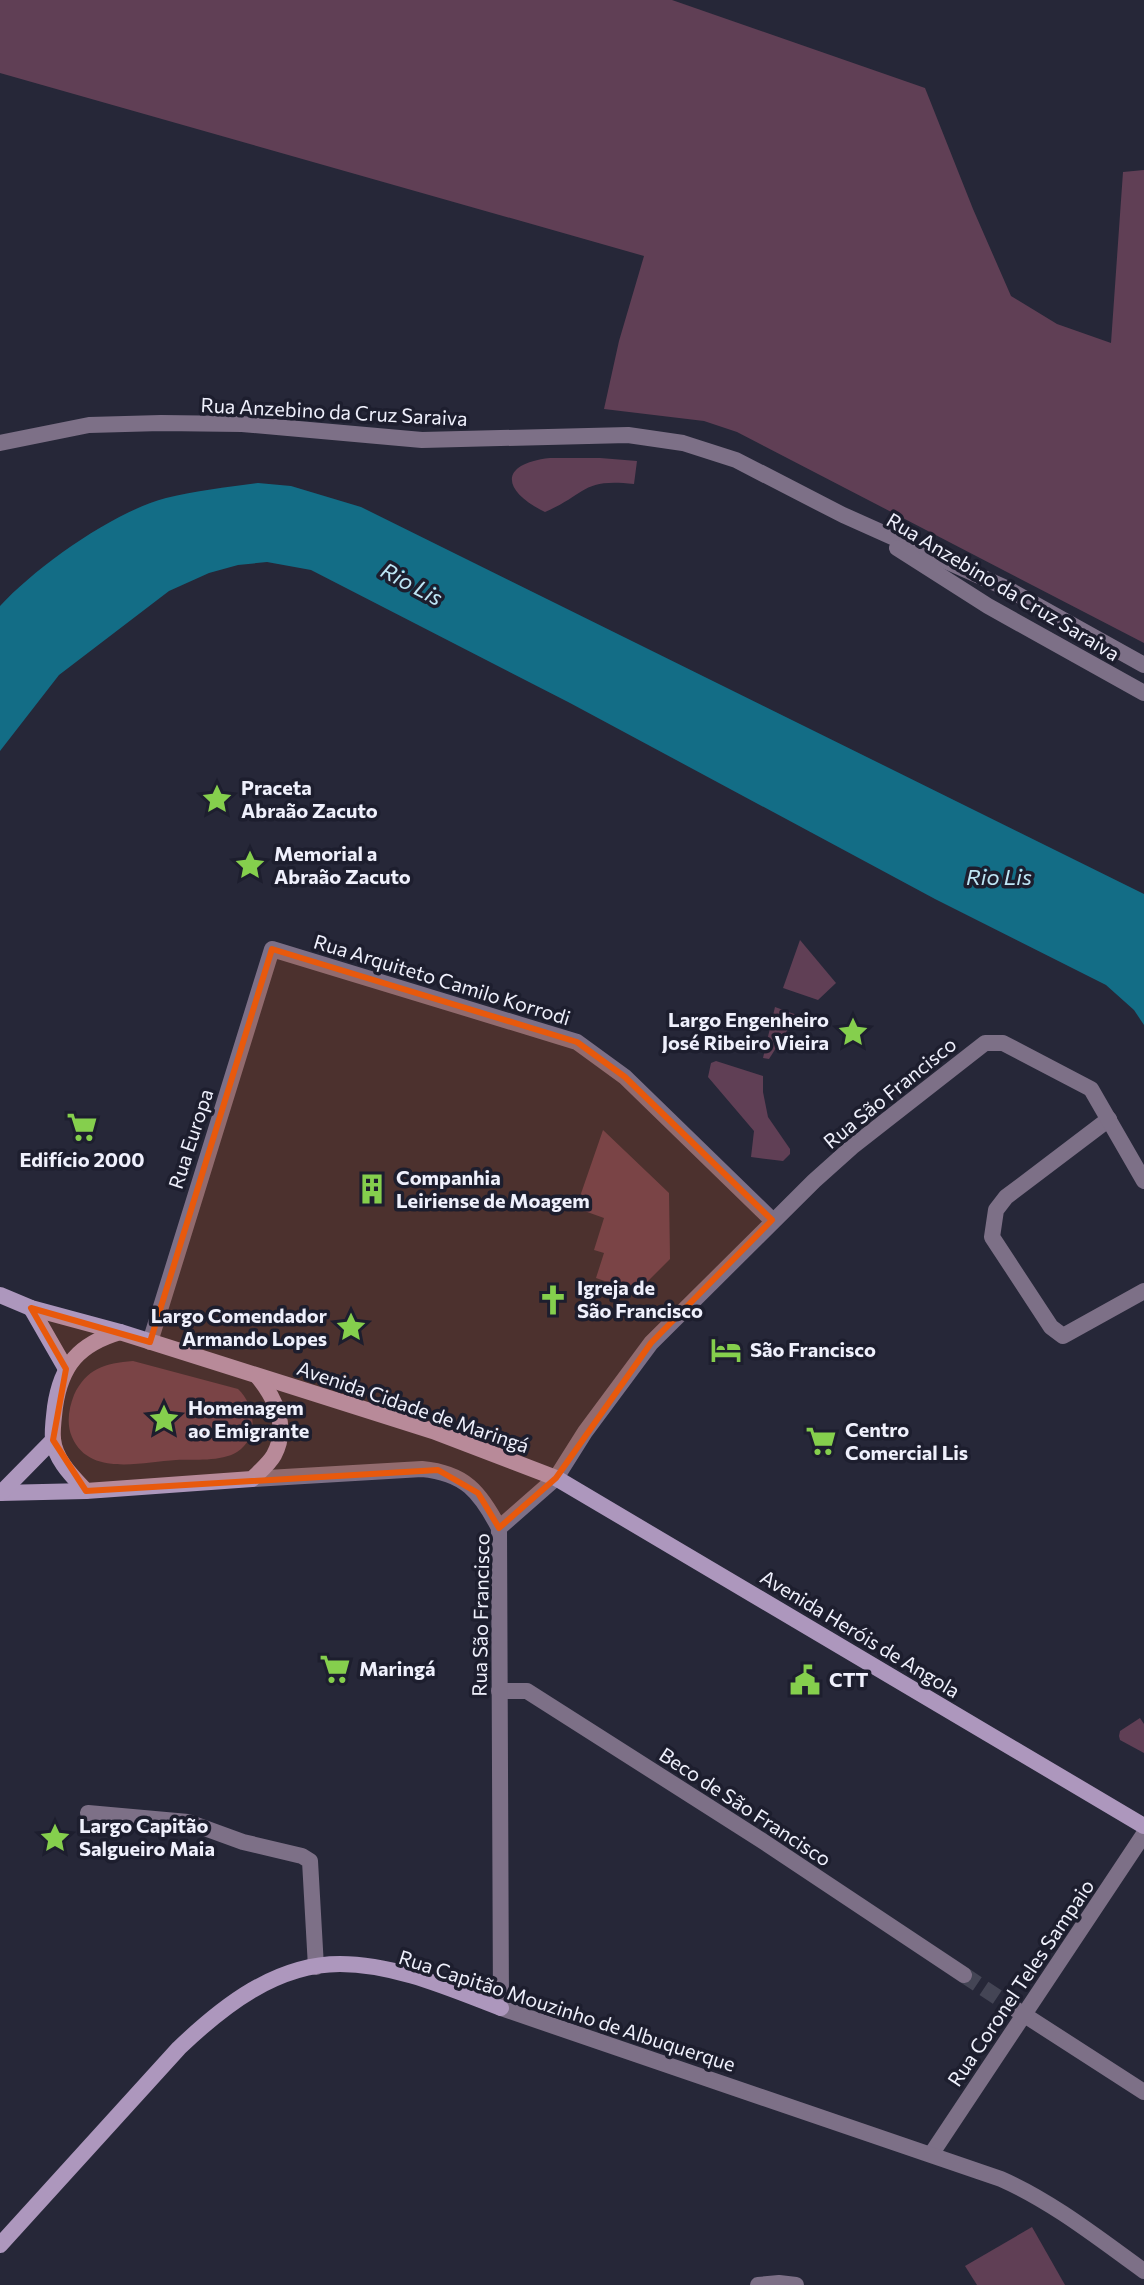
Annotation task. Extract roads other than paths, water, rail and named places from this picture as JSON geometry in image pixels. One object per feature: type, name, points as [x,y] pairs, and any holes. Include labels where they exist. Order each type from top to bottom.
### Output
[{"type":"main road","name":"Avenida Cidade de Maringá","points":[[0,1295],[31,1308],[120,1332],[433,1431],[556,1478]]},
{"type":"main road","points":[[31,1308],[66,1369]]},
{"type":"main road","points":[[86,1491],[63,1464],[53,1440],[56,1405],[66,1369],[83,1349],[100,1338],[120,1332]]},
{"type":"main road","name":"Avenida Cidade de Maringá","points":[[252,1479],[275,1454],[280,1426],[273,1396],[257,1376]]},
{"type":"main road","points":[[1,1493],[53,1440]]},
{"type":"main road","name":"Avenida Heróis de Angola","points":[[556,1478],[1144,1826]]},
{"type":"main road","points":[[1,1493],[86,1491],[252,1479]]},
{"type":"main road","name":"Rua Capitão Mouzinho de Albuquerque","points":[[0,2245],[147,2082],[207,2021],[261,1985],[316,1967],[340,1964],[421,1979],[501,2008]]},
{"type":"street","name":"Rua Anzebino da Cruz Saraiva","points":[[0,443],[89,425],[161,423],[242,424],[422,440],[628,435],[683,443],[736,460],[843,515],[1006,588],[1144,665]]},
{"type":"street","name":"Rua Anzebino da Cruz Saraiva","points":[[843,515],[988,606],[1144,693]]},
{"type":"street","name":"Rua Arquiteto Camilo Korrodi","points":[[272,949],[577,1042],[625,1077],[772,1220]]},
{"type":"street","name":"Rua Europa","points":[[150,1342],[272,949]]},
{"type":"street","name":"Rua São Francisco","points":[[501,2008],[499,1528],[556,1478],[585,1432],[651,1343],[772,1220],[852,1147],[985,1043],[1003,1043],[1091,1089],[1109,1119]]},
{"type":"street","points":[[1144,1181],[1109,1119],[1006,1197],[992,1222],[992,1237],[1051,1327],[1063,1336],[1144,1291]]},
{"type":"street","points":[[252,1479],[438,1470],[478,1493],[499,1528]]},
{"type":"street","name":"Beco de São Francisco","points":[[499,1691],[527,1691],[761,1840],[964,1975]]},
{"type":"street","points":[[88,1813],[188,1822],[310,1861],[316,1967]]},
{"type":"street","name":"Rua Coronel Teles Sampaio","points":[[932,2153],[1144,1834]]},
{"type":"street","points":[[1009,2005],[1144,2092]]},
{"type":"street","name":"Rua Capitão Mouzinho de Albuquerque","points":[[501,2008],[932,2153],[1025,2189],[1144,2271]]},
{"type":"street","points":[[758,2285],[796,2285]]},
{"type":"water","name":"Rio Lis","points":[[258,483],[291,486],[361,507],[1144,894],[1144,1025],[1134,1010],[1106,985],[935,899],[570,703],[311,570],[267,562],[238,565],[209,573],[169,591],[59,675],[0,751],[0,606],[55,558],[123,515],[166,498]]},
{"type":"tunnel","points":[[964,1975],[1009,2005]]},
{"type":"place","name":"Praceta Abraão Zacuto","points":[[217,799]]},
{"type":"place","name":"Memorial a Abraão Zacuto","points":[[250,865]]},
{"type":"place","name":"Largo Engenheiro José Ribeiro Vieira","points":[[853,1032]]},
{"type":"place","name":"Edifício 2000","points":[[82,1127]]},
{"type":"place","name":"Companhia Leiriense de Moagem","points":[[372,1189]]},
{"type":"place","name":"Igreja de São Francisco","points":[[553,1300]]},
{"type":"place","name":"Largo Comendador Armando Lopes","points":[[351,1327]]},
{"type":"place","name":"São Francisco","points":[[726,1350]]},
{"type":"place","name":"Homenagem ao Emigrante","points":[[164,1419]]},
{"type":"place","name":"Centro Comercial Lis","points":[[821,1441]]},
{"type":"place","name":"Maringá","points":[[335,1669]]},
{"type":"place","name":"CTT","points":[[805,1680]]},
{"type":"place","name":"Largo Capitão Salgueiro Maia","points":[[55,1838]]}]
